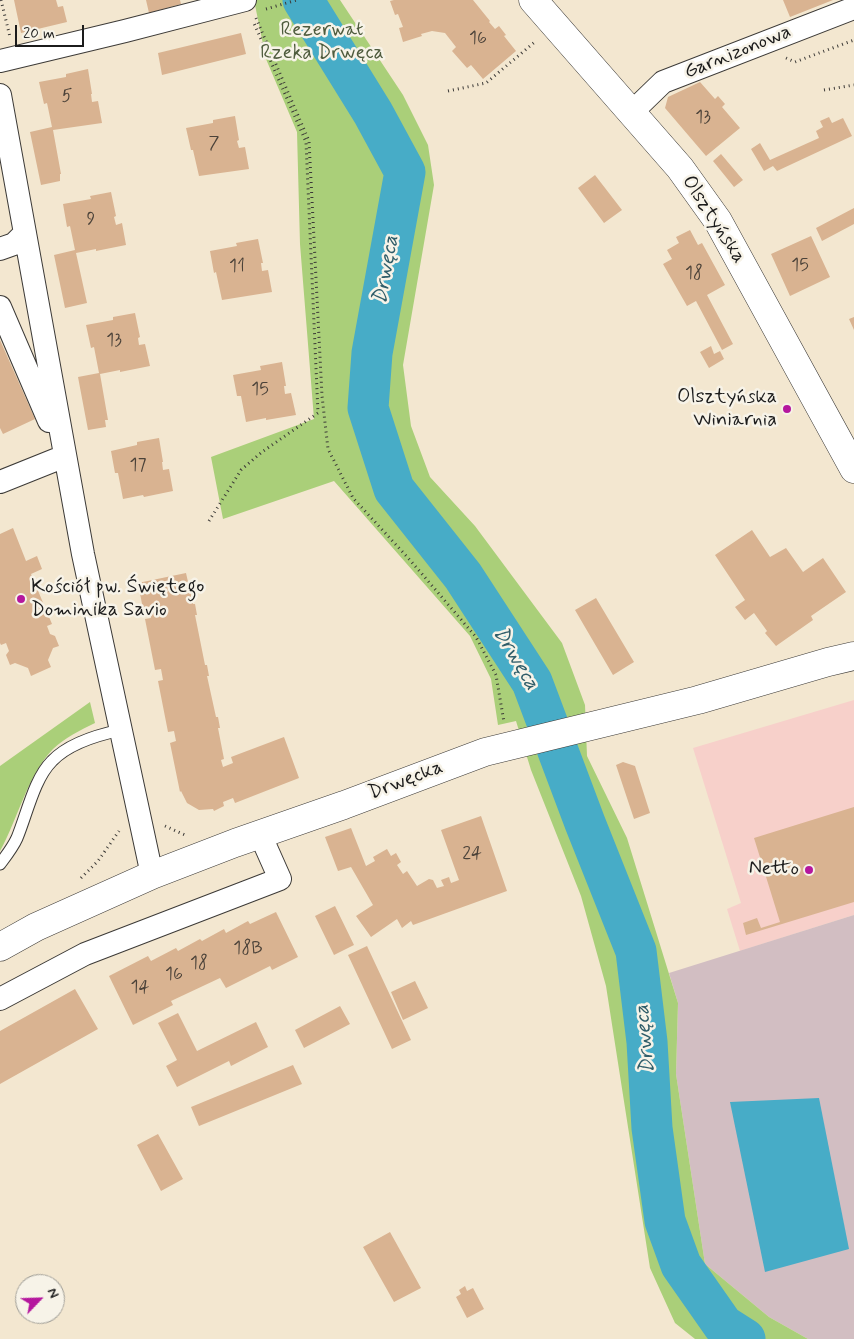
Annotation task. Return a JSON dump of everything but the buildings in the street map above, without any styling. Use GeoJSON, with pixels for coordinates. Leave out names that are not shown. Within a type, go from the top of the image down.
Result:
{"type":"FeatureCollection","features":[{"type":"Feature","properties":{"kind":"street","name":"Olsztyńska"},"geometry":{"type":"LineString","coordinates":[[532,0],[680,168],[718,220],[854,469]]}},
{"type":"Feature","properties":{"kind":"street","name":"Garnizonowa"},"geometry":{"type":"LineString","coordinates":[[631,113],[663,82],[854,8]]}},
{"type":"Feature","properties":{"kind":"street"},"geometry":{"type":"LineString","coordinates":[[0,61],[125,31],[253,9]]}},
{"type":"Feature","properties":{"kind":"street"},"geometry":{"type":"LineString","coordinates":[[0,95],[83,554],[152,875]]}},
{"type":"Feature","properties":{"kind":"street"},"geometry":{"type":"LineString","coordinates":[[0,250],[14,244],[25,233]]}},
{"type":"Feature","properties":{"kind":"street"},"geometry":{"type":"LineString","coordinates":[[0,307],[65,456]]}},
{"type":"Feature","properties":{"kind":"street"},"geometry":{"type":"LineString","coordinates":[[0,482],[65,456]]}},
{"type":"Feature","properties":{"kind":"street","name":"Drwęcka"},"geometry":{"type":"LineString","coordinates":[[828,662],[854,646]]}},
{"type":"Feature","properties":{"kind":"street","name":"Drwęcka"},"geometry":{"type":"LineString","coordinates":[[0,947],[36,927],[152,875],[485,752],[515,735],[582,728],[698,700],[854,656]]}},
{"type":"Feature","properties":{"kind":"street"},"geometry":{"type":"LineString","coordinates":[[0,999],[85,954],[280,879],[260,834]]}},
{"type":"Feature","properties":{"kind":"lane"},"geometry":{"type":"LineString","coordinates":[[0,864],[16,840],[39,780],[51,761],[82,742],[102,734],[121,730]]}},
{"type":"Feature","properties":{"kind":"path"},"geometry":{"type":"LineString","coordinates":[[1,0],[8,33],[12,42]]}},
{"type":"Feature","properties":{"kind":"path"},"geometry":{"type":"LineString","coordinates":[[253,9],[297,0]]}},
{"type":"Feature","properties":{"kind":"path"},"geometry":{"type":"LineString","coordinates":[[209,520],[241,470],[262,452],[318,413],[306,142],[253,9]]}},
{"type":"Feature","properties":{"kind":"path"},"geometry":{"type":"LineString","coordinates":[[253,9],[309,141],[322,396],[328,449],[353,498],[410,560],[476,637],[496,675],[515,735]]}},
{"type":"Feature","properties":{"kind":"path"},"geometry":{"type":"LineString","coordinates":[[448,91],[486,83],[542,36]]}},
{"type":"Feature","properties":{"kind":"path"},"geometry":{"type":"LineString","coordinates":[[824,90],[854,85]]}},
{"type":"Feature","properties":{"kind":"path"},"geometry":{"type":"LineString","coordinates":[[74,881],[82,877],[98,861],[121,829]]}},
{"type":"Feature","properties":{"kind":"shaded area"},"geometry":{"type":"Polygon","coordinates":[[[854,700],[854,915],[740,951],[727,909],[741,903],[693,748],[854,700]]]}},
{"type":"Feature","properties":{"kind":"shaded area"},"geometry":{"type":"Polygon","coordinates":[[[854,915],[854,1339],[808,1339],[769,1317],[705,1264],[676,1074],[678,1003],[669,973],[854,915]]]}},
{"type":"Feature","properties":{"kind":"green space","name":"Rezerwat Rzeka Drwęca"},"geometry":{"type":"Polygon","coordinates":[[[254,0],[340,0],[403,95],[428,145],[434,185],[403,365],[411,426],[430,477],[475,526],[562,643],[585,705],[587,756],[627,838],[678,1003],[676,1074],[705,1264],[769,1317],[808,1339],[695,1339],[675,1323],[650,1268],[606,986],[581,896],[531,770],[516,721],[498,725],[491,679],[470,636],[334,481],[223,519],[211,457],[314,419],[300,244],[297,132],[266,59],[254,0]]]}},
{"type":"Feature","properties":{"kind":"green space"},"geometry":{"type":"Polygon","coordinates":[[[90,702],[95,723],[63,741],[44,760],[36,772],[0,851],[0,766],[90,702]]]}},
{"type":"Feature","properties":{"kind":"water"},"geometry":{"type":"Polygon","coordinates":[[[819,1098],[849,1249],[765,1272],[730,1102],[819,1098]]]}},
{"type":"Feature","properties":{"kind":"waterway","name":"Drwęca"},"geometry":{"type":"LineString","coordinates":[[303,0],[373,113],[405,172],[372,353],[368,408],[394,489],[463,576],[532,682],[636,951],[647,1042],[652,1128],[665,1221],[681,1265],[723,1325],[745,1339]]}},
{"type":"Feature","properties":{"kind":"place","name":"Olsztyńska Winiarnia"},"geometry":{"type":"Point","coordinates":[787,409]}},
{"type":"Feature","properties":{"kind":"place","name":"Kościół pw. Świętego Dominika Savio"},"geometry":{"type":"Point","coordinates":[21,599]}},
{"type":"Feature","properties":{"kind":"place","name":"Netto"},"geometry":{"type":"Point","coordinates":[809,870]}}]}
